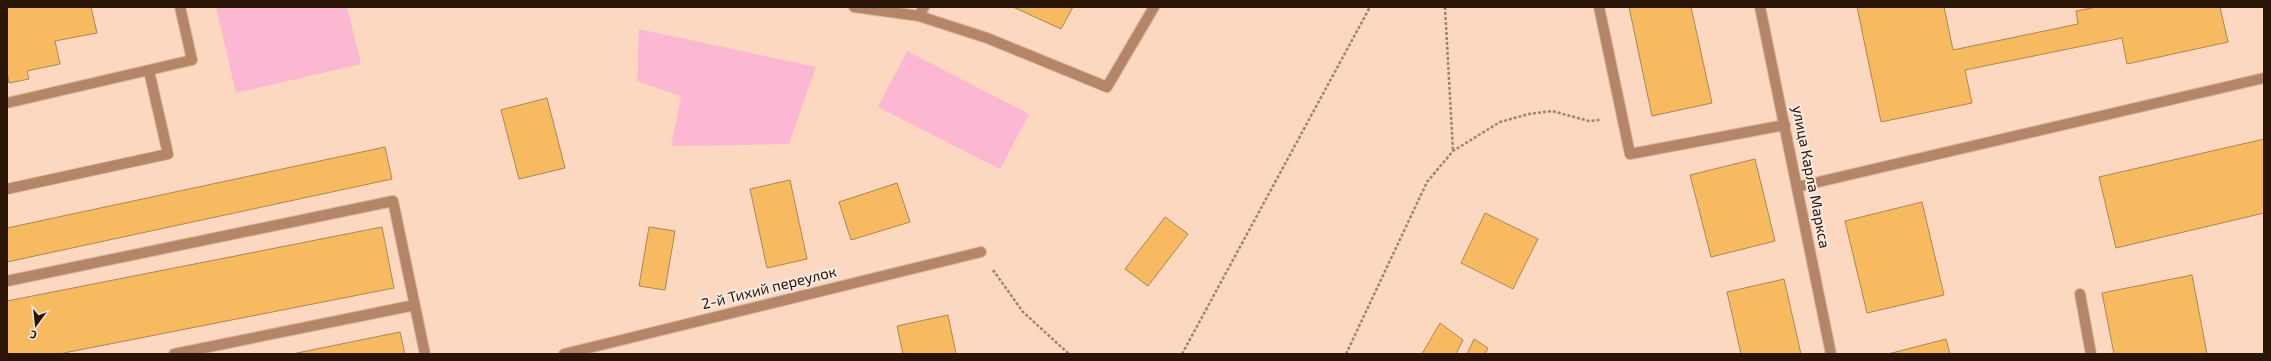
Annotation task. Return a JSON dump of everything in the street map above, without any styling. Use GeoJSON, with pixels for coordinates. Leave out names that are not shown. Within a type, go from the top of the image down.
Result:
{"type":"FeatureCollection","features":[{"type":"Feature","properties":{"kind":"street"},"geometry":{"type":"LineString","coordinates":[[7,103],[192,60],[180,7]]}},
{"type":"Feature","properties":{"kind":"street"},"geometry":{"type":"LineString","coordinates":[[854,7],[922,12],[1107,88],[1154,7]]}},
{"type":"Feature","properties":{"kind":"street"},"geometry":{"type":"LineString","coordinates":[[1599,7],[1630,154],[1785,125]]}},
{"type":"Feature","properties":{"kind":"street","name":"улица Карла Маркса"},"geometry":{"type":"LineString","coordinates":[[1760,7],[1831,354]]}},
{"type":"Feature","properties":{"kind":"street"},"geometry":{"type":"LineString","coordinates":[[7,189],[168,154],[149,71]]}},
{"type":"Feature","properties":{"kind":"street"},"geometry":{"type":"LineString","coordinates":[[1797,187],[2264,78]]}},
{"type":"Feature","properties":{"kind":"street"},"geometry":{"type":"LineString","coordinates":[[7,281],[393,201],[425,354]]}},
{"type":"Feature","properties":{"kind":"street","name":"2-й Тихий переулок"},"geometry":{"type":"LineString","coordinates":[[564,354],[981,252]]}},
{"type":"Feature","properties":{"kind":"street"},"geometry":{"type":"LineString","coordinates":[[2080,294],[2091,354]]}},
{"type":"Feature","properties":{"kind":"street"},"geometry":{"type":"LineString","coordinates":[[174,354],[415,305]]}},
{"type":"Feature","properties":{"kind":"path"},"geometry":{"type":"LineString","coordinates":[[1182,354],[1370,7]]}},
{"type":"Feature","properties":{"kind":"path"},"geometry":{"type":"LineString","coordinates":[[1445,7],[1453,151]]}},
{"type":"Feature","properties":{"kind":"path"},"geometry":{"type":"LineString","coordinates":[[1346,354],[1427,182],[1453,151],[1500,122],[1529,114],[1552,111],[1589,121],[1622,119]]}},
{"type":"Feature","properties":{"kind":"path"},"geometry":{"type":"LineString","coordinates":[[981,252],[1023,312],[1069,354]]}},
{"type":"Feature","properties":{"kind":"shaded area"},"geometry":{"type":"Polygon","coordinates":[[[216,7],[347,7],[361,64],[236,93],[216,7]]]}},
{"type":"Feature","properties":{"kind":"shaded area"},"geometry":{"type":"Polygon","coordinates":[[[639,29],[816,67],[789,144],[671,146],[681,96],[637,81],[639,29]]]}},
{"type":"Feature","properties":{"kind":"shaded area"},"geometry":{"type":"Polygon","coordinates":[[[907,51],[1029,114],[1000,169],[878,107],[907,51]]]}},
{"type":"Feature","properties":{"kind":"building"},"geometry":{"type":"Polygon","coordinates":[[[7,7],[91,7],[97,33],[55,41],[60,64],[27,71],[29,79],[9,83],[7,72],[7,7]]]}},
{"type":"Feature","properties":{"kind":"building"},"geometry":{"type":"Polygon","coordinates":[[[1013,7],[1073,7],[1061,29],[1013,7]]]}},
{"type":"Feature","properties":{"kind":"building"},"geometry":{"type":"Polygon","coordinates":[[[1629,7],[1691,7],[1712,103],[1652,116],[1629,7]]]}},
{"type":"Feature","properties":{"kind":"building"},"geometry":{"type":"Polygon","coordinates":[[[1857,7],[1944,7],[1953,50],[2078,24],[2076,11],[2096,7],[2220,7],[2228,42],[2127,64],[2122,38],[1965,70],[1972,103],[1881,122],[1857,7]]]}},
{"type":"Feature","properties":{"kind":"building"},"geometry":{"type":"Polygon","coordinates":[[[547,98],[565,168],[519,179],[501,110],[547,98]]]}},
{"type":"Feature","properties":{"kind":"building"},"geometry":{"type":"Polygon","coordinates":[[[2264,139],[2264,213],[2116,248],[2099,177],[2264,139]]]}},
{"type":"Feature","properties":{"kind":"building"},"geometry":{"type":"Polygon","coordinates":[[[385,147],[392,179],[7,262],[7,228],[385,147]]]}},
{"type":"Feature","properties":{"kind":"building"},"geometry":{"type":"Polygon","coordinates":[[[1755,159],[1775,241],[1711,257],[1690,175],[1755,159]]]}},
{"type":"Feature","properties":{"kind":"building"},"geometry":{"type":"Polygon","coordinates":[[[790,180],[807,259],[767,268],[750,189],[790,180]]]}},
{"type":"Feature","properties":{"kind":"building"},"geometry":{"type":"Polygon","coordinates":[[[897,183],[910,222],[851,240],[839,202],[897,183]]]}},
{"type":"Feature","properties":{"kind":"building"},"geometry":{"type":"Polygon","coordinates":[[[1922,202],[1944,295],[1867,313],[1845,221],[1922,202]]]}},
{"type":"Feature","properties":{"kind":"building"},"geometry":{"type":"Polygon","coordinates":[[[1485,213],[1538,239],[1513,289],[1461,263],[1485,213]]]}},
{"type":"Feature","properties":{"kind":"building"},"geometry":{"type":"Polygon","coordinates":[[[1165,217],[1188,234],[1148,286],[1125,269],[1165,217]]]}},
{"type":"Feature","properties":{"kind":"building"},"geometry":{"type":"Polygon","coordinates":[[[382,227],[394,288],[59,354],[7,354],[7,301],[382,227]]]}},
{"type":"Feature","properties":{"kind":"building"},"geometry":{"type":"Polygon","coordinates":[[[649,227],[675,231],[665,290],[639,286],[649,227]]]}},
{"type":"Feature","properties":{"kind":"building"},"geometry":{"type":"Polygon","coordinates":[[[2192,275],[2207,354],[2114,354],[2102,293],[2192,275]]]}},
{"type":"Feature","properties":{"kind":"building"},"geometry":{"type":"Polygon","coordinates":[[[1784,279],[1801,354],[1741,354],[1727,292],[1784,279]]]}},
{"type":"Feature","properties":{"kind":"building"},"geometry":{"type":"Polygon","coordinates":[[[948,315],[956,354],[903,354],[897,326],[948,315]]]}},
{"type":"Feature","properties":{"kind":"building"},"geometry":{"type":"Polygon","coordinates":[[[1440,323],[1463,340],[1456,354],[1422,354],[1440,323]]]}},
{"type":"Feature","properties":{"kind":"building"},"geometry":{"type":"Polygon","coordinates":[[[400,332],[405,354],[292,354],[400,332]]]}},
{"type":"Feature","properties":{"kind":"building"},"geometry":{"type":"Polygon","coordinates":[[[1474,339],[1488,348],[1485,354],[1467,354],[1474,339]]]}},
{"type":"Feature","properties":{"kind":"building"},"geometry":{"type":"Polygon","coordinates":[[[1946,339],[1950,354],[1888,354],[1946,339]]]}}]}
